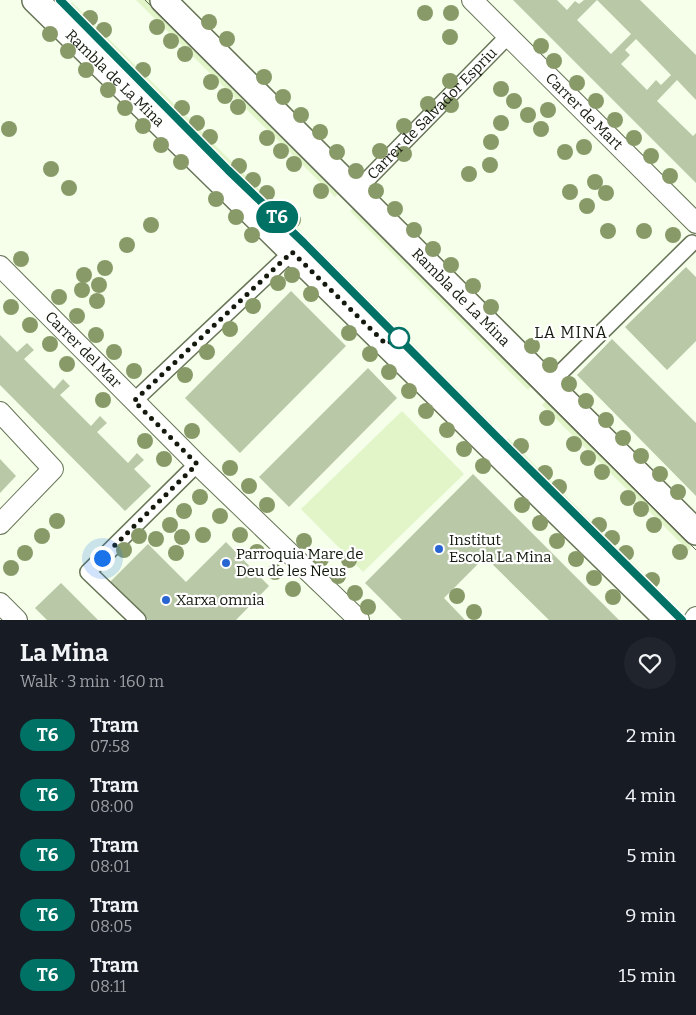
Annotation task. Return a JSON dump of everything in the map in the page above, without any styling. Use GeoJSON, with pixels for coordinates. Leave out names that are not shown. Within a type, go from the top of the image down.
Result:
{"type":"FeatureCollection","features":[{"type":"Feature","properties":{"kind":"street","name":"Rambla de La Mina"},"geometry":{"type":"LineString","coordinates":[[35,0],[668,620]]}},
{"type":"Feature","properties":{"kind":"street","name":"Rambla de La Mina"},"geometry":{"type":"LineString","coordinates":[[163,0],[696,532]]}},
{"type":"Feature","properties":{"kind":"street","name":"Carrer de Mart"},"geometry":{"type":"LineString","coordinates":[[472,0],[696,223]]}},
{"type":"Feature","properties":{"kind":"street","name":"Carrer de Salvador Espriu"},"geometry":{"type":"LineString","coordinates":[[355,192],[508,36]]}},
{"type":"Feature","properties":{"kind":"street"},"geometry":{"type":"LineString","coordinates":[[552,381],[692,243]]}},
{"type":"Feature","properties":{"kind":"street"},"geometry":{"type":"LineString","coordinates":[[134,401],[292,252]]}},
{"type":"Feature","properties":{"kind":"street","name":"Carrer del Mar"},"geometry":{"type":"LineString","coordinates":[[0,266],[197,464],[358,620]]}},
{"type":"Feature","properties":{"kind":"street"},"geometry":{"type":"LineString","coordinates":[[0,412],[53,469],[0,524]]}},
{"type":"Feature","properties":{"kind":"street"},"geometry":{"type":"LineString","coordinates":[[138,620],[88,572],[197,464]]}},
{"type":"Feature","properties":{"kind":"street"},"geometry":{"type":"LineString","coordinates":[[0,603],[17,620]]}},
{"type":"Feature","properties":{"kind":"green space"},"geometry":{"type":"Polygon","coordinates":[[[136,0],[155,0],[344,188],[335,197],[136,0]]]}},
{"type":"Feature","properties":{"kind":"green space"},"geometry":{"type":"Polygon","coordinates":[[[72,2],[301,231],[292,240],[63,11],[72,2]]]}},
{"type":"Feature","properties":{"kind":"green space"},"geometry":{"type":"Polygon","coordinates":[[[359,203],[536,381],[528,390],[350,211],[359,203]]]}},
{"type":"Feature","properties":{"kind":"green space"},"geometry":{"type":"Polygon","coordinates":[[[315,246],[493,424],[485,432],[307,254],[315,246]]]}},
{"type":"Feature","properties":{"kind":"green space"},"geometry":{"type":"Polygon","coordinates":[[[551,396],[694,541],[689,551],[542,405],[551,396]]]}},
{"type":"Feature","properties":{"kind":"green space"},"geometry":{"type":"Polygon","coordinates":[[[402,411],[464,474],[363,572],[301,509],[402,411]]]}},
{"type":"Feature","properties":{"kind":"green space"},"geometry":{"type":"Polygon","coordinates":[[[508,438],[662,592],[654,600],[499,447],[508,438]]]}},
{"type":"Feature","properties":{"kind":"building"},"geometry":{"type":"Polygon","coordinates":[[[513,0],[557,0],[567,10],[575,1],[579,4],[584,0],[597,0],[640,0],[696,55],[696,100],[677,80],[657,101],[693,136],[696,133],[696,183],[513,0]],[[597,0],[577,20],[611,54],[631,34],[597,0]],[[636,39],[625,50],[630,55],[621,64],[647,90],[656,80],[661,85],[671,75],[636,39]]]}},
{"type":"Feature","properties":{"kind":"building"},"geometry":{"type":"Polygon","coordinates":[[[686,267],[696,277],[696,341],[667,370],[625,327],[686,267]]]}},
{"type":"Feature","properties":{"kind":"building"},"geometry":{"type":"Polygon","coordinates":[[[291,291],[346,346],[240,453],[185,398],[291,291]]]}},
{"type":"Feature","properties":{"kind":"building"},"geometry":{"type":"Polygon","coordinates":[[[0,335],[17,352],[27,343],[34,350],[24,359],[54,389],[63,379],[70,386],[60,395],[91,426],[100,416],[107,423],[97,432],[128,463],[137,453],[144,460],[134,469],[151,486],[125,511],[0,385],[0,335]]]}},
{"type":"Feature","properties":{"kind":"building"},"geometry":{"type":"Polygon","coordinates":[[[612,339],[696,423],[696,496],[577,375],[612,339]]]}},
{"type":"Feature","properties":{"kind":"building"},"geometry":{"type":"Polygon","coordinates":[[[368,368],[397,398],[289,507],[259,477],[368,368]]]}},
{"type":"Feature","properties":{"kind":"building"},"geometry":{"type":"Polygon","coordinates":[[[0,459],[16,476],[0,493],[0,459]]]}},
{"type":"Feature","properties":{"kind":"building"},"geometry":{"type":"Polygon","coordinates":[[[473,474],[619,620],[549,620],[485,557],[444,598],[465,620],[402,620],[365,583],[473,474]]]}},
{"type":"Feature","properties":{"kind":"building","name":"Parroquia Mare de Deu de les Neus"},"geometry":{"type":"Polygon","coordinates":[[[226,542],[269,586],[236,620],[148,620],[110,582],[148,544],[186,582],[226,542]]]}},
{"type":"Feature","properties":{"kind":"building"},"geometry":{"type":"Polygon","coordinates":[[[61,583],[98,620],[47,620],[35,608],[61,583]]]}},
{"type":"Feature","properties":{"kind":"tram line"},"geometry":{"type":"LineString","coordinates":[[60,0],[227,170],[304,243],[682,620]]}},
{"type":"Feature","properties":{"kind":"tram line","name":"T6"},"geometry":{"type":"LineString","coordinates":[[60,0],[228,170],[304,243],[682,620]]}},
{"type":"Feature","properties":{"kind":"tram line"},"geometry":{"type":"LineString","coordinates":[[145,0],[696,550]]}},
{"type":"Feature","properties":{"kind":"place","name":"Institut Escola La Mina"},"geometry":{"type":"Point","coordinates":[439,549]}},
{"type":"Feature","properties":{"kind":"place","name":"Parroquia Mare de Deu de les Neus"},"geometry":{"type":"Point","coordinates":[226,563]}},
{"type":"Feature","properties":{"kind":"place","name":"Xarxa omnia"},"geometry":{"type":"Point","coordinates":[166,600]}},
{"type":"Feature","properties":{"kind":"district","name":"LA MINA"},"geometry":{"type":"Point","coordinates":[571,332]}},
{"type":"Feature","properties":{"kind":"route"},"geometry":{"type":"LineString","coordinates":[[102,558],[197,464],[134,401],[292,252],[386,344],[399,338]]}}]}
